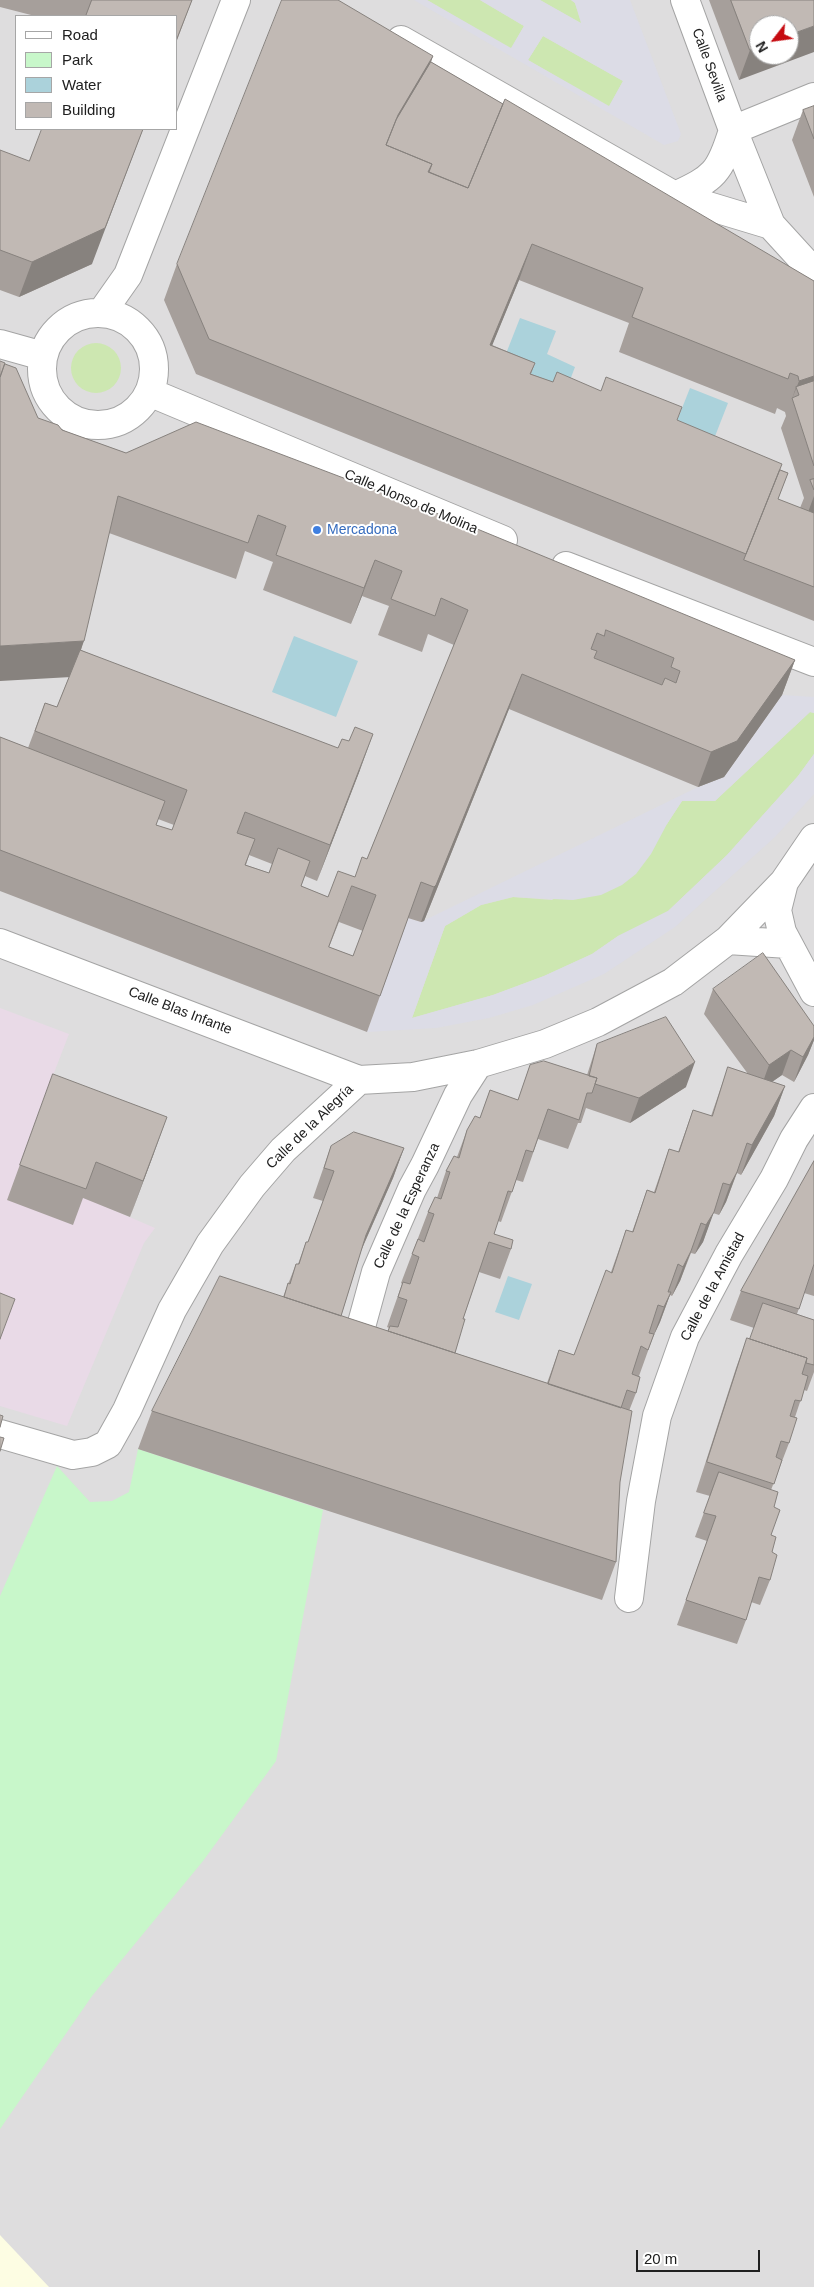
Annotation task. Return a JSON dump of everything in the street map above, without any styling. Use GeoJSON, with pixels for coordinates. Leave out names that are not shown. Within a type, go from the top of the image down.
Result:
{"type":"FeatureCollection","features":[{"type":"Feature","properties":{"kind":"street"},"geometry":{"type":"LineString","coordinates":[[102,312],[128,275],[236,0]]}},
{"type":"Feature","properties":{"kind":"street","name":"Calle Sevilla"},"geometry":{"type":"LineString","coordinates":[[685,0],[733,130],[771,225]]}},
{"type":"Feature","properties":{"kind":"street"},"geometry":{"type":"LineString","coordinates":[[384,30],[675,196],[771,225],[814,272]]}},
{"type":"Feature","properties":{"kind":"street"},"geometry":{"type":"LineString","coordinates":[[675,196],[706,182],[718,169],[733,130],[814,97]]}},
{"type":"Feature","properties":{"kind":"street"},"geometry":{"type":"LineString","coordinates":[[102,312],[117,316],[131,323],[146,340],[152,354],[155,370],[149,392],[136,410],[120,420],[103,425],[80,422],[64,413],[49,396],[43,379],[43,356],[51,338],[60,326],[78,316],[102,312]]}},
{"type":"Feature","properties":{"kind":"street"},"geometry":{"type":"LineString","coordinates":[[0,344],[43,356]]}},
{"type":"Feature","properties":{"kind":"street","name":"Calle Alonso de Molina"},"geometry":{"type":"LineString","coordinates":[[149,392],[532,552],[814,662]]}},
{"type":"Feature","properties":{"kind":"street"},"geometry":{"type":"LineString","coordinates":[[814,838],[784,882],[777,910],[782,932],[814,992]]}},
{"type":"Feature","properties":{"kind":"street","name":"Calle de la Alegría"},"geometry":{"type":"LineString","coordinates":[[0,1434],[73,1455],[92,1452],[108,1444],[127,1410],[172,1310],[210,1244],[252,1186],[283,1150],[359,1080],[413,1077],[478,1064],[545,1044],[598,1022],[673,982],[728,940],[784,882]]}},
{"type":"Feature","properties":{"kind":"street"},"geometry":{"type":"LineString","coordinates":[[728,940],[788,944]]}},
{"type":"Feature","properties":{"kind":"street","name":"Calle Blas Infante"},"geometry":{"type":"LineString","coordinates":[[0,943],[359,1080]]}},
{"type":"Feature","properties":{"kind":"street","name":"Calle de la Esperanza"},"geometry":{"type":"LineString","coordinates":[[353,1356],[380,1263],[412,1189],[458,1095],[478,1064]]}},
{"type":"Feature","properties":{"kind":"street","name":"Calle de la Amistad"},"geometry":{"type":"LineString","coordinates":[[629,1598],[641,1501],[657,1416],[685,1337],[729,1254],[774,1179],[794,1139],[814,1108]]}},
{"type":"Feature","properties":{"kind":"shaded area"},"geometry":{"type":"Polygon","coordinates":[[[0,0],[814,0],[814,2287],[0,2287],[0,0]]]}},
{"type":"Feature","properties":{"kind":"shaded area"},"geometry":{"type":"Polygon","coordinates":[[[414,0],[427,0],[511,48],[524,26],[480,0],[540,0],[581,23],[575,3],[571,0],[630,0],[681,134],[678,141],[664,145],[414,0]],[[543,36],[528,60],[609,106],[623,81],[543,36]]]}},
{"type":"Feature","properties":{"kind":"shaded area"},"geometry":{"type":"Polygon","coordinates":[[[782,695],[814,697],[814,713],[810,712],[715,801],[682,801],[651,854],[636,874],[622,885],[601,895],[573,900],[513,897],[481,905],[445,926],[412,1018],[493,995],[544,976],[592,954],[618,936],[668,911],[727,855],[798,776],[814,754],[814,794],[775,837],[675,927],[604,974],[533,1005],[489,1018],[436,1028],[367,1032],[408,918],[421,922],[698,787],[724,777],[782,695]]]}},
{"type":"Feature","properties":{"kind":"shaded area"},"geometry":{"type":"Polygon","coordinates":[[[0,1008],[69,1034],[40,1109],[83,1197],[155,1228],[144,1243],[67,1426],[0,1406],[0,1008]]]}},
{"type":"Feature","properties":{"kind":"shaded area"},"geometry":{"type":"Polygon","coordinates":[[[0,2235],[49,2287],[0,2287],[0,2235]]]}},
{"type":"Feature","properties":{"kind":"green space"},"geometry":{"type":"Polygon","coordinates":[[[427,0],[480,0],[524,26],[511,49],[427,0]]]}},
{"type":"Feature","properties":{"kind":"green space"},"geometry":{"type":"Polygon","coordinates":[[[540,0],[571,0],[575,3],[582,24],[540,0]]]}},
{"type":"Feature","properties":{"kind":"green space"},"geometry":{"type":"Polygon","coordinates":[[[543,36],[623,81],[609,107],[528,60],[543,36]]]}},
{"type":"Feature","properties":{"kind":"green space"},"geometry":{"type":"Polygon","coordinates":[[[96,343],[106,345],[114,350],[119,358],[121,368],[119,378],[114,386],[106,391],[96,393],[86,391],[78,386],[73,378],[71,368],[73,358],[78,350],[86,345],[96,343]]]}},
{"type":"Feature","properties":{"kind":"green space"},"geometry":{"type":"Polygon","coordinates":[[[810,712],[814,713],[814,754],[798,776],[727,855],[668,911],[618,936],[592,954],[544,976],[493,995],[412,1018],[445,926],[481,905],[513,897],[552,900],[667,824],[682,801],[715,801],[810,712]]]}},
{"type":"Feature","properties":{"kind":"green space"},"geometry":{"type":"Polygon","coordinates":[[[138,1449],[323,1510],[276,1761],[203,1861],[92,1996],[0,2129],[0,1596],[57,1466],[90,1502],[112,1501],[129,1492],[138,1449]]]}},
{"type":"Feature","properties":{"kind":"water"},"geometry":{"type":"Polygon","coordinates":[[[520,318],[556,331],[547,354],[575,367],[562,401],[498,374],[520,318]]]}},
{"type":"Feature","properties":{"kind":"water"},"geometry":{"type":"Polygon","coordinates":[[[690,388],[728,403],[703,467],[665,451],[690,388]]]}},
{"type":"Feature","properties":{"kind":"water"},"geometry":{"type":"Polygon","coordinates":[[[294,636],[358,661],[336,717],[272,692],[294,636]]]}},
{"type":"Feature","properties":{"kind":"water"},"geometry":{"type":"Polygon","coordinates":[[[508,1276],[532,1284],[519,1320],[495,1312],[508,1276]]]}},
{"type":"Feature","properties":{"kind":"building"},"geometry":{"type":"Polygon","coordinates":[[[92,0],[192,0],[178,36],[178,15],[86,15],[92,0]]]}},
{"type":"Feature","properties":{"kind":"building"},"geometry":{"type":"Polygon","coordinates":[[[282,0],[338,0],[433,56],[398,115],[386,145],[432,164],[428,172],[468,188],[505,99],[814,281],[814,376],[799,381],[798,376],[790,373],[788,379],[632,317],[643,288],[532,244],[490,345],[535,363],[530,374],[553,382],[557,372],[601,391],[606,377],[682,407],[677,420],[782,464],[746,554],[209,339],[177,264],[282,0]]]}},
{"type":"Feature","properties":{"kind":"building"},"geometry":{"type":"Polygon","coordinates":[[[731,0],[814,0],[814,26],[799,31],[799,15],[749,15],[749,47],[731,0]]]}},
{"type":"Feature","properties":{"kind":"building"},"geometry":{"type":"Polygon","coordinates":[[[431,62],[503,104],[468,188],[429,172],[432,164],[386,145],[396,120],[431,62]]]}},
{"type":"Feature","properties":{"kind":"building"},"geometry":{"type":"Polygon","coordinates":[[[814,106],[814,139],[803,110],[814,106]]]}},
{"type":"Feature","properties":{"kind":"building"},"geometry":{"type":"Polygon","coordinates":[[[42,130],[143,130],[105,228],[32,262],[0,250],[0,150],[29,161],[42,130]]]}},
{"type":"Feature","properties":{"kind":"building"},"geometry":{"type":"Polygon","coordinates":[[[0,361],[5,363],[0,377],[0,361]]]}},
{"type":"Feature","properties":{"kind":"building"},"geometry":{"type":"Polygon","coordinates":[[[5,364],[16,368],[38,418],[58,425],[62,430],[126,453],[196,422],[470,526],[795,660],[737,741],[711,752],[522,674],[436,885],[434,887],[421,882],[380,996],[0,850],[0,737],[165,801],[156,825],[172,830],[187,790],[35,731],[45,703],[57,707],[80,650],[338,748],[342,739],[349,741],[355,727],[373,734],[330,845],[245,812],[237,833],[255,839],[245,865],[269,873],[278,848],[310,861],[301,886],[328,897],[338,871],[355,877],[362,857],[367,859],[468,610],[441,598],[435,616],[391,599],[402,571],[375,560],[364,588],[276,555],[286,526],[258,515],[248,543],[118,496],[84,641],[0,646],[0,378],[5,364]],[[606,630],[604,636],[597,633],[591,649],[597,651],[594,658],[662,685],[665,678],[676,683],[680,671],[671,667],[674,658],[606,630]],[[352,886],[329,947],[353,956],[376,895],[352,886]]]}},
{"type":"Feature","properties":{"kind":"building"},"geometry":{"type":"Polygon","coordinates":[[[814,381],[814,466],[792,398],[799,395],[796,387],[814,381]]]}},
{"type":"Feature","properties":{"kind":"building"},"geometry":{"type":"Polygon","coordinates":[[[780,470],[788,473],[778,499],[814,513],[814,587],[744,560],[780,470]]]}},
{"type":"Feature","properties":{"kind":"building"},"geometry":{"type":"Polygon","coordinates":[[[814,479],[814,490],[810,480],[814,479]]]}},
{"type":"Feature","properties":{"kind":"building"},"geometry":{"type":"Polygon","coordinates":[[[763,953],[814,1026],[814,1037],[803,1057],[791,1050],[769,1065],[713,989],[763,953]]]}},
{"type":"Feature","properties":{"kind":"building"},"geometry":{"type":"Polygon","coordinates":[[[666,1017],[695,1062],[639,1098],[595,1084],[597,1078],[589,1076],[597,1044],[666,1017]]]}},
{"type":"Feature","properties":{"kind":"building"},"geometry":{"type":"Polygon","coordinates":[[[544,1061],[597,1078],[592,1093],[587,1093],[579,1120],[548,1109],[533,1152],[526,1150],[512,1192],[508,1191],[494,1234],[513,1240],[511,1249],[489,1242],[463,1319],[465,1319],[455,1353],[388,1331],[390,1326],[398,1327],[407,1300],[398,1297],[403,1282],[410,1284],[419,1257],[412,1254],[418,1239],[424,1242],[434,1214],[428,1212],[435,1197],[441,1199],[450,1172],[446,1171],[454,1156],[459,1158],[467,1130],[475,1116],[480,1118],[490,1090],[518,1100],[530,1065],[544,1061]]]}},
{"type":"Feature","properties":{"kind":"building"},"geometry":{"type":"Polygon","coordinates":[[[728,1067],[785,1086],[752,1145],[747,1143],[737,1172],[730,1185],[723,1183],[714,1212],[706,1225],[701,1223],[683,1267],[678,1264],[668,1292],[671,1292],[664,1307],[658,1305],[649,1333],[654,1334],[648,1350],[641,1346],[632,1374],[640,1377],[636,1393],[627,1390],[621,1408],[548,1384],[559,1350],[574,1355],[606,1270],[612,1273],[626,1230],[633,1232],[647,1190],[655,1193],[669,1149],[679,1152],[693,1110],[712,1116],[728,1067]]]}},
{"type":"Feature","properties":{"kind":"building"},"geometry":{"type":"Polygon","coordinates":[[[53,1074],[167,1117],[143,1181],[96,1162],[86,1189],[20,1165],[53,1074]]]}},
{"type":"Feature","properties":{"kind":"building"},"geometry":{"type":"Polygon","coordinates":[[[354,1132],[404,1148],[366,1235],[341,1316],[284,1297],[296,1264],[299,1264],[306,1242],[308,1242],[334,1171],[324,1168],[331,1146],[354,1132]]]}},
{"type":"Feature","properties":{"kind":"building"},"geometry":{"type":"Polygon","coordinates":[[[814,1161],[814,1264],[799,1309],[741,1291],[814,1161]]]}},
{"type":"Feature","properties":{"kind":"building"},"geometry":{"type":"Polygon","coordinates":[[[220,1276],[632,1411],[620,1482],[616,1562],[152,1411],[220,1276]]]}},
{"type":"Feature","properties":{"kind":"building"},"geometry":{"type":"Polygon","coordinates":[[[0,1293],[15,1299],[0,1339],[0,1293]]]}},
{"type":"Feature","properties":{"kind":"building"},"geometry":{"type":"Polygon","coordinates":[[[763,1303],[814,1320],[814,1365],[806,1363],[807,1358],[750,1339],[763,1303]]]}},
{"type":"Feature","properties":{"kind":"building"},"geometry":{"type":"Polygon","coordinates":[[[747,1338],[807,1358],[802,1374],[808,1376],[801,1401],[795,1400],[790,1416],[797,1418],[789,1443],[781,1441],[776,1457],[782,1460],[774,1484],[707,1462],[747,1338]]]}},
{"type":"Feature","properties":{"kind":"building"},"geometry":{"type":"Polygon","coordinates":[[[0,1415],[3,1416],[0,1427],[0,1415]]]}},
{"type":"Feature","properties":{"kind":"building"},"geometry":{"type":"Polygon","coordinates":[[[0,1437],[4,1438],[0,1451],[0,1437]]]}},
{"type":"Feature","properties":{"kind":"building"},"geometry":{"type":"Polygon","coordinates":[[[719,1472],[778,1492],[774,1507],[780,1510],[771,1535],[776,1537],[772,1552],[777,1555],[770,1580],[759,1577],[746,1620],[686,1600],[716,1516],[704,1513],[719,1472]]]}},
{"type":"Feature","properties":{"kind":"place","name":"Mercadona"},"geometry":{"type":"Point","coordinates":[317,530]}}]}
